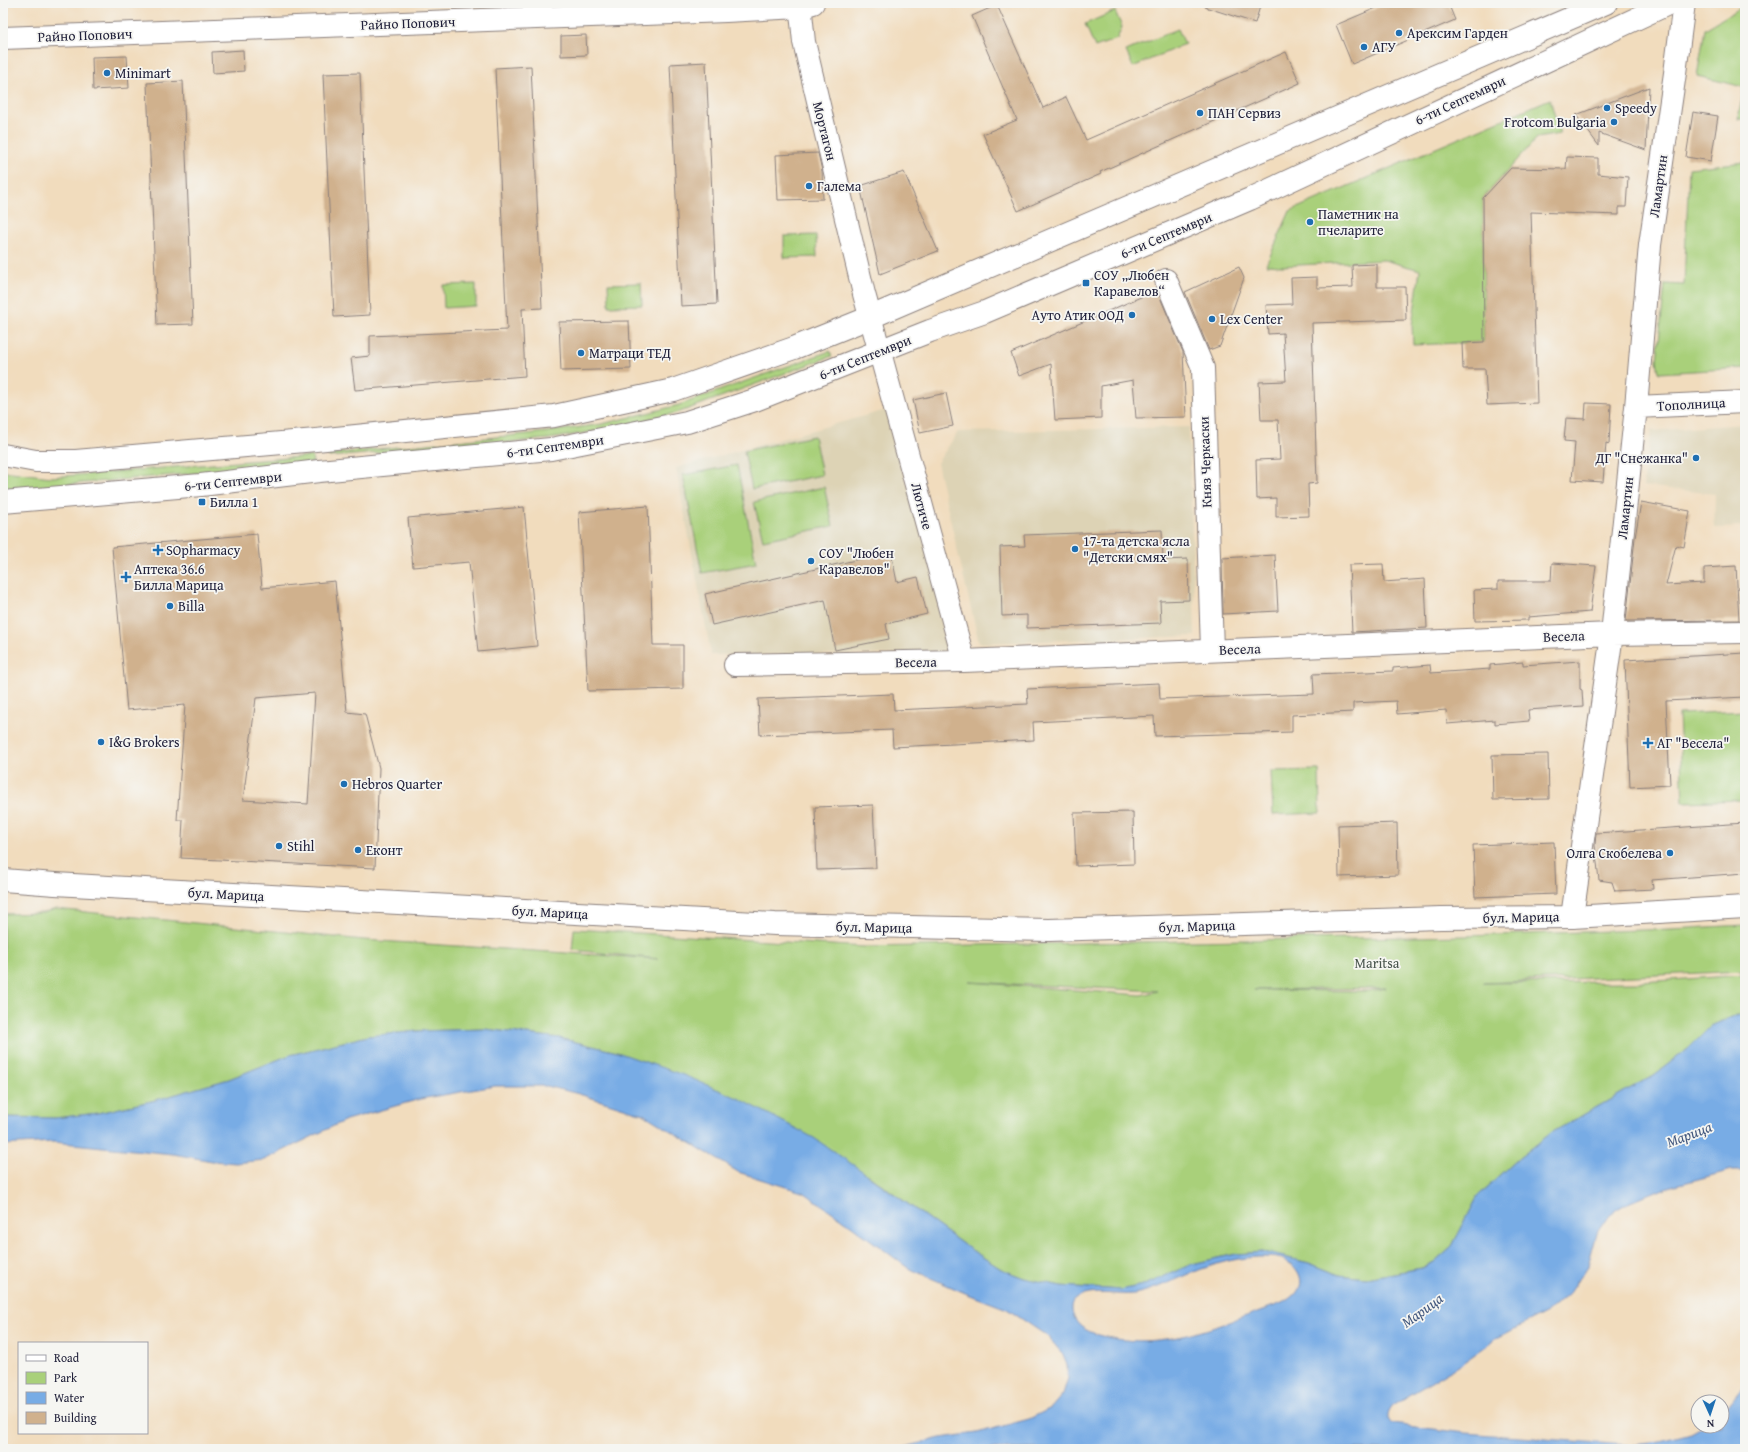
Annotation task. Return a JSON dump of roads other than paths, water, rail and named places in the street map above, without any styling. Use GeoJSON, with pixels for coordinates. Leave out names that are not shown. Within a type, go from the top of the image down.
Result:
{"type":"FeatureCollection","features":[{"type":"Feature","properties":{"kind":"street"},"geometry":{"type":"LineString","coordinates":[[3,454],[36,460],[101,460],[554,416],[673,390],[794,348],[871,317],[1606,3]]}},
{"type":"Feature","properties":{"kind":"street","name":"6-ти Септември"},"geometry":{"type":"LineString","coordinates":[[3,502],[201,485],[319,471],[551,449],[578,445],[687,422],[755,400],[930,331],[985,312],[1250,199],[1670,3]]}},
{"type":"Feature","properties":{"kind":"street","name":"Ламартин"},"geometry":{"type":"LineString","coordinates":[[1572,917],[1612,634],[1636,407],[1650,245],[1684,3]]}},
{"type":"Feature","properties":{"kind":"street","name":"Мортагон"},"geometry":{"type":"LineString","coordinates":[[804,4],[807,56],[880,351]]}},
{"type":"Feature","properties":{"kind":"street","name":"Райно Попович"},"geometry":{"type":"LineString","coordinates":[[3,38],[804,4]]}},
{"type":"Feature","properties":{"kind":"street","name":"Княз Черкаски"},"geometry":{"type":"LineString","coordinates":[[1166,280],[1203,368],[1212,650]]}},
{"type":"Feature","properties":{"kind":"street","name":"Лютиче"},"geometry":{"type":"LineString","coordinates":[[880,351],[964,661]]}},
{"type":"Feature","properties":{"kind":"street","name":"Тополница"},"geometry":{"type":"LineString","coordinates":[[1636,407],[1745,402]]}},
{"type":"Feature","properties":{"kind":"street","name":"Весела"},"geometry":{"type":"LineString","coordinates":[[735,665],[964,661],[1612,634],[1745,632]]}},
{"type":"Feature","properties":{"kind":"street"},"geometry":{"type":"LineString","coordinates":[[3,868],[55,884]]}},
{"type":"Feature","properties":{"kind":"street","name":"бул. Марица"},"geometry":{"type":"LineString","coordinates":[[3,880],[775,924],[852,927],[1049,930],[1441,918],[1572,917],[1745,907]]}},
{"type":"Feature","properties":{"kind":"street"},"geometry":{"type":"LineString","coordinates":[[3,886],[55,884]]}},
{"type":"Feature","properties":{"kind":"water","name":"Марица"},"geometry":{"type":"Polygon","coordinates":[[[1745,1014],[1745,1170],[1732,1170],[1665,1188],[1624,1205],[1609,1214],[1598,1230],[1588,1266],[1570,1293],[1551,1310],[1499,1337],[1461,1364],[1393,1405],[1389,1412],[1388,1419],[1392,1424],[1465,1433],[1632,1445],[1661,1442],[1691,1434],[1730,1434],[1730,1403],[1745,1384],[1745,1449],[898,1449],[940,1438],[977,1433],[1029,1419],[1051,1408],[1063,1394],[1068,1378],[1067,1365],[1062,1353],[1047,1336],[1007,1309],[965,1293],[908,1268],[805,1193],[738,1172],[643,1114],[579,1094],[547,1086],[495,1086],[420,1099],[346,1120],[264,1160],[236,1163],[212,1161],[173,1154],[53,1142],[3,1145],[3,1117],[55,1118],[98,1113],[156,1100],[229,1079],[290,1055],[368,1036],[418,1031],[485,1029],[559,1038],[617,1052],[686,1076],[740,1099],[814,1138],[868,1175],[964,1245],[1001,1269],[1024,1278],[1061,1286],[1121,1290],[1147,1284],[1192,1264],[1236,1254],[1263,1252],[1309,1263],[1339,1275],[1366,1278],[1422,1268],[1434,1262],[1452,1246],[1478,1196],[1518,1159],[1551,1133],[1654,1075],[1688,1049],[1711,1026],[1731,1017],[1745,1014]],[[1273,1257],[1238,1259],[1218,1264],[1140,1293],[1097,1293],[1083,1295],[1072,1304],[1073,1313],[1079,1325],[1085,1329],[1099,1335],[1119,1339],[1140,1341],[1160,1340],[1199,1332],[1279,1304],[1294,1296],[1300,1287],[1301,1282],[1298,1272],[1287,1261],[1273,1257]]]}},
{"type":"Feature","properties":{"kind":"place","name":"Арексим Гарден"},"geometry":{"type":"Point","coordinates":[1399,33]}},
{"type":"Feature","properties":{"kind":"place","name":"АГУ"},"geometry":{"type":"Point","coordinates":[1364,47]}},
{"type":"Feature","properties":{"kind":"place","name":"Minimart"},"geometry":{"type":"Point","coordinates":[107,73]}},
{"type":"Feature","properties":{"kind":"place","name":"Speedy"},"geometry":{"type":"Point","coordinates":[1607,108]}},
{"type":"Feature","properties":{"kind":"place","name":"ПАН Сервиз"},"geometry":{"type":"Point","coordinates":[1200,113]}},
{"type":"Feature","properties":{"kind":"place","name":"Frotcom Bulgaria"},"geometry":{"type":"Point","coordinates":[1614,122]}},
{"type":"Feature","properties":{"kind":"place","name":"Галема"},"geometry":{"type":"Point","coordinates":[809,186]}},
{"type":"Feature","properties":{"kind":"place","name":"Паметник на пчеларите"},"geometry":{"type":"Point","coordinates":[1310,222]}},
{"type":"Feature","properties":{"kind":"place","name":"СОУ „Любен Каравелов“"},"geometry":{"type":"Point","coordinates":[1086,283]}},
{"type":"Feature","properties":{"kind":"place","name":"Ауто Атик ООД"},"geometry":{"type":"Point","coordinates":[1132,315]}},
{"type":"Feature","properties":{"kind":"place","name":"Lex Center"},"geometry":{"type":"Point","coordinates":[1212,319]}},
{"type":"Feature","properties":{"kind":"place","name":"Матраци ТЕД"},"geometry":{"type":"Point","coordinates":[581,353]}},
{"type":"Feature","properties":{"kind":"place","name":"ДГ \"Снежанка\""},"geometry":{"type":"Point","coordinates":[1696,458]}},
{"type":"Feature","properties":{"kind":"place","name":"Билла 1"},"geometry":{"type":"Point","coordinates":[202,502]}},
{"type":"Feature","properties":{"kind":"place","name":"17-та детска ясла \"Детски смях\""},"geometry":{"type":"Point","coordinates":[1075,549]}},
{"type":"Feature","properties":{"kind":"place","name":"SOpharmacy"},"geometry":{"type":"Point","coordinates":[158,550]}},
{"type":"Feature","properties":{"kind":"place","name":"СОУ \"Любен Каравелов\""},"geometry":{"type":"Point","coordinates":[811,561]}},
{"type":"Feature","properties":{"kind":"place","name":"Аптека 36.6 Билла Марица"},"geometry":{"type":"Point","coordinates":[126,577]}},
{"type":"Feature","properties":{"kind":"place","name":"Billa"},"geometry":{"type":"Point","coordinates":[170,606]}},
{"type":"Feature","properties":{"kind":"place","name":"I&G Brokers"},"geometry":{"type":"Point","coordinates":[101,742]}},
{"type":"Feature","properties":{"kind":"place","name":"АГ \"Весела\""},"geometry":{"type":"Point","coordinates":[1648,743]}},
{"type":"Feature","properties":{"kind":"place","name":"Hebros Quarter"},"geometry":{"type":"Point","coordinates":[344,784]}},
{"type":"Feature","properties":{"kind":"place","name":"Stihl"},"geometry":{"type":"Point","coordinates":[279,846]}},
{"type":"Feature","properties":{"kind":"place","name":"Еконт"},"geometry":{"type":"Point","coordinates":[358,850]}},
{"type":"Feature","properties":{"kind":"place","name":"Олга Скобелева"},"geometry":{"type":"Point","coordinates":[1670,853]}},
{"type":"Feature","properties":{"kind":"park label","name":"Maritsa"},"geometry":{"type":"Point","coordinates":[1377,963]}}]}
